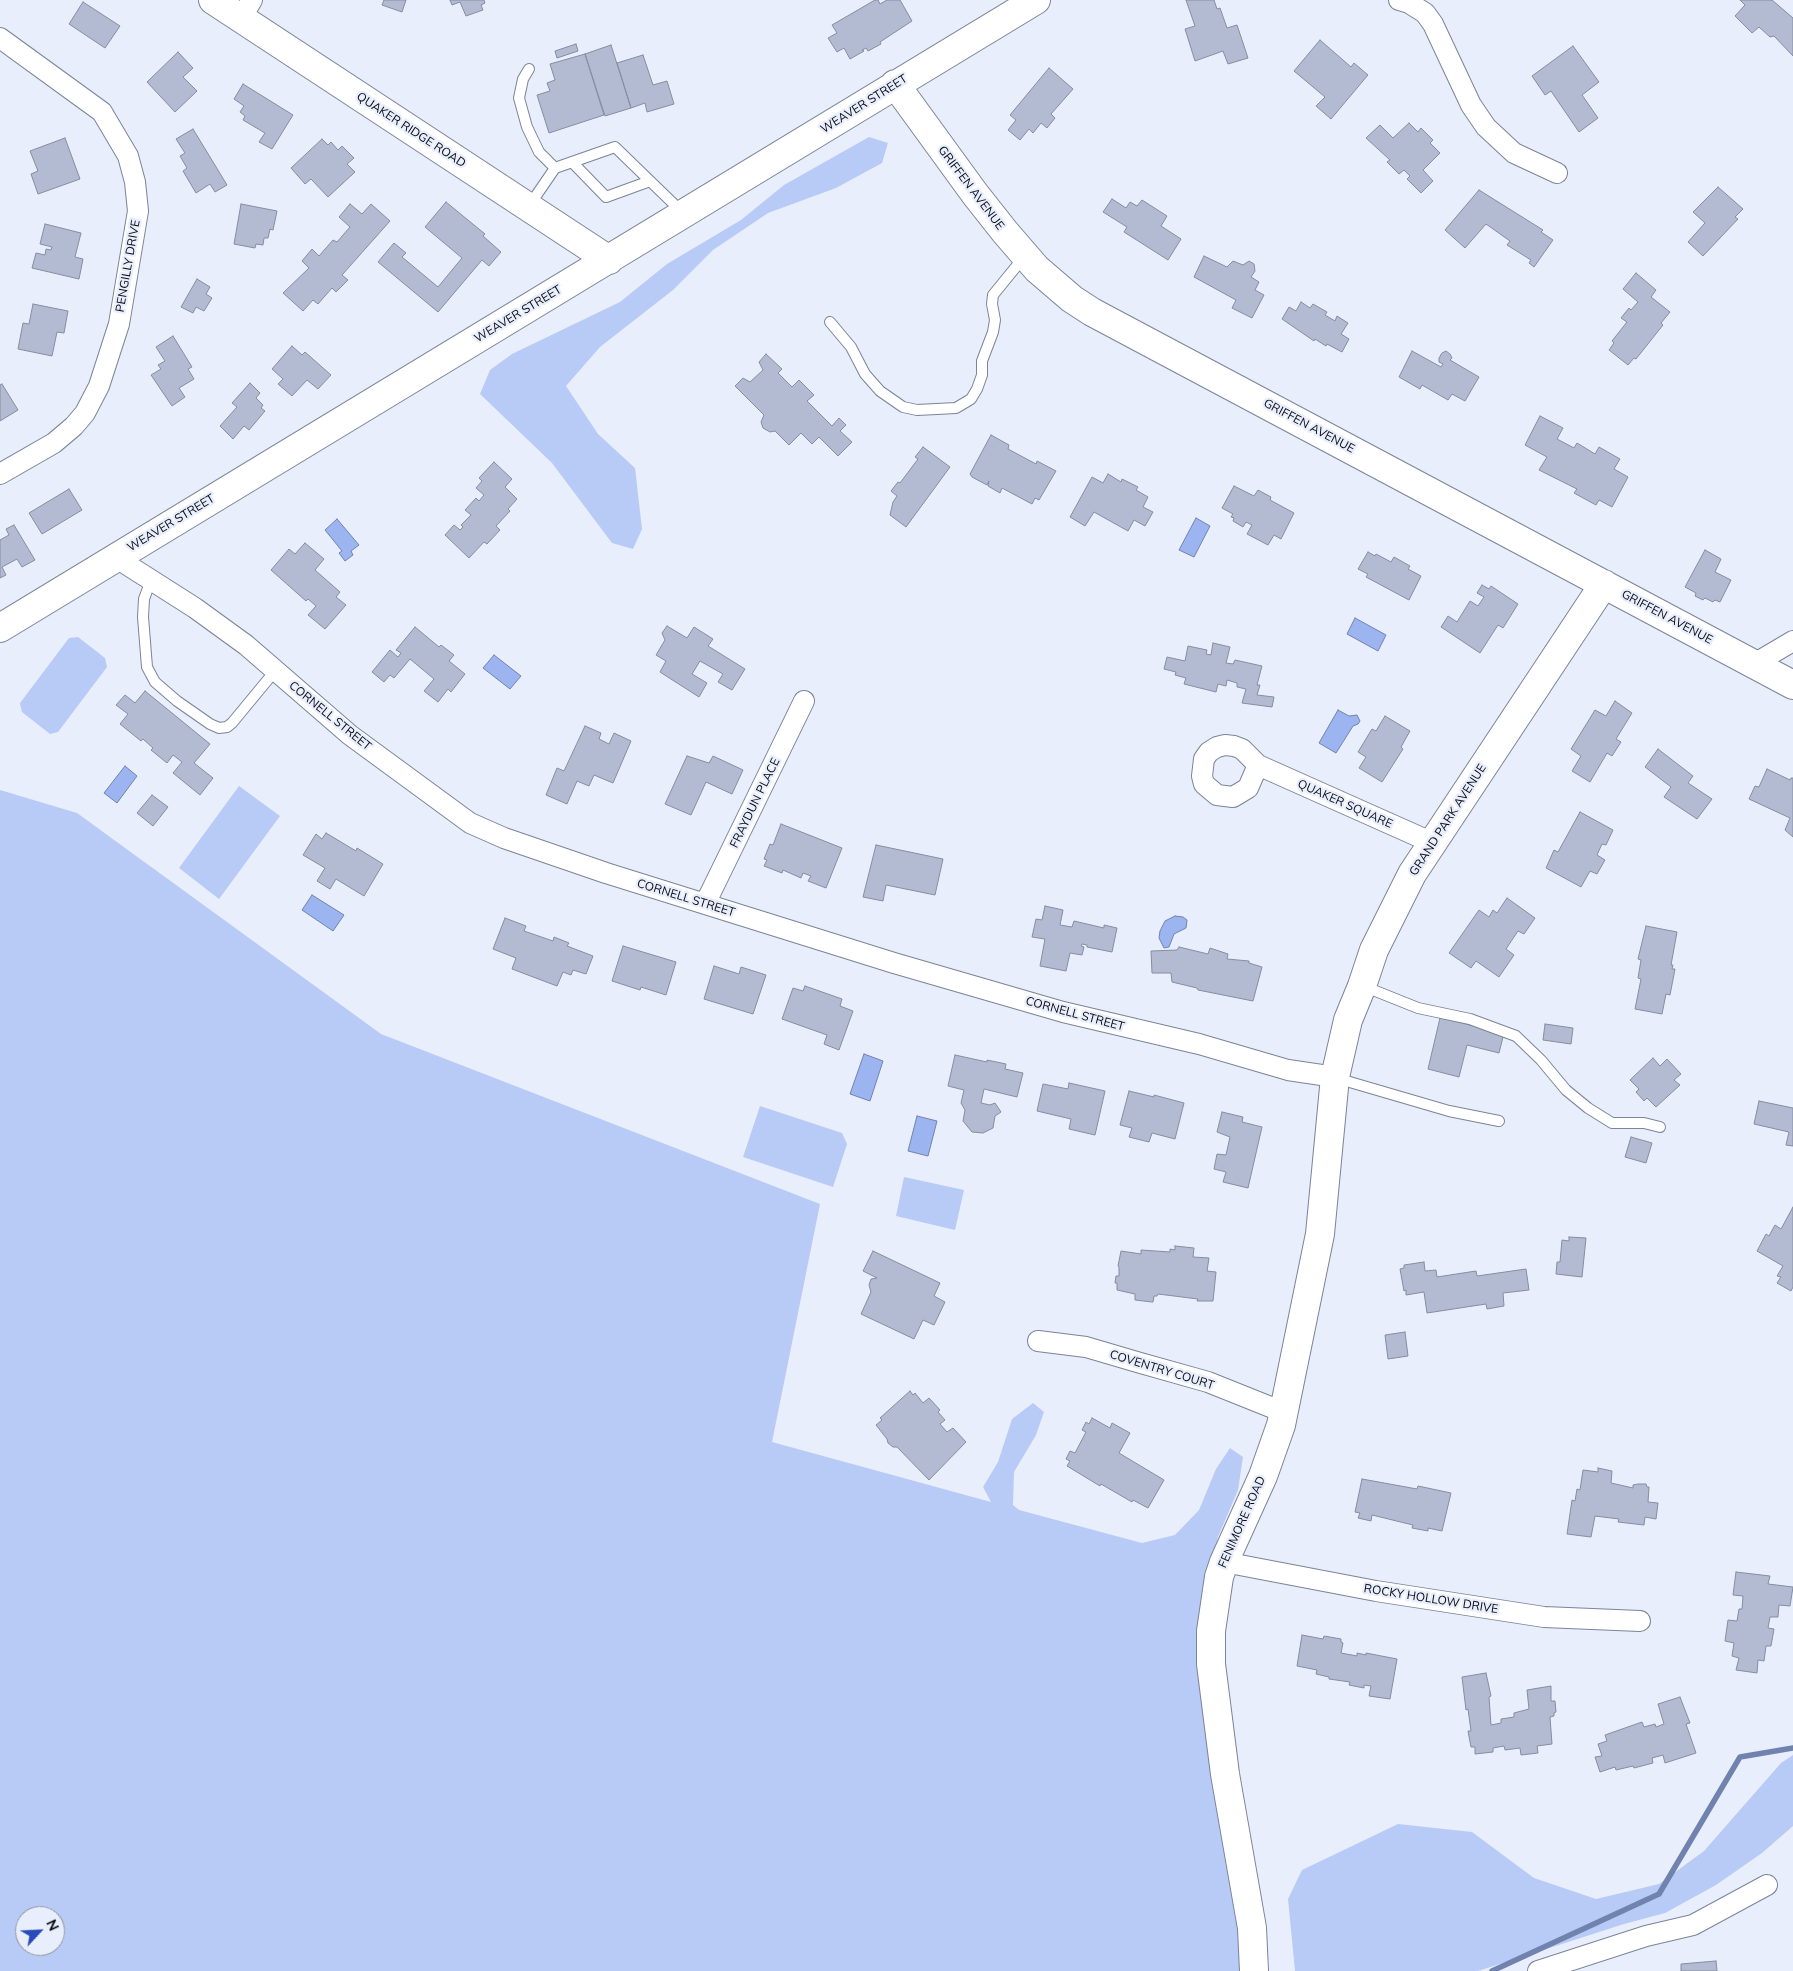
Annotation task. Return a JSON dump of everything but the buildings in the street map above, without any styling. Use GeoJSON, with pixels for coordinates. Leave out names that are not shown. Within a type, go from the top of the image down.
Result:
{"type":"FeatureCollection","features":[{"type":"Feature","properties":{"kind":"street","name":"QUAKER RIDGE ROAD"},"geometry":{"type":"LineString","coordinates":[[213,0],[246,9],[528,207],[609,260]]}},
{"type":"Feature","properties":{"kind":"street","name":"WEAVER STREET"},"geometry":{"type":"LineString","coordinates":[[0,628],[1036,0]]}},
{"type":"Feature","properties":{"kind":"street"},"geometry":{"type":"LineString","coordinates":[[1399,0],[1409,3],[1425,13],[1433,24],[1471,105],[1486,127],[1514,153],[1557,172]]}},
{"type":"Feature","properties":{"kind":"street","name":"PENGILLY DRIVE"},"geometry":{"type":"LineString","coordinates":[[0,38],[102,112],[128,156],[135,182],[138,210],[118,324],[99,386],[85,413],[74,426],[54,443],[0,474]]}},
{"type":"Feature","properties":{"kind":"street","name":"GRIFFEN AVENUE"},"geometry":{"type":"LineString","coordinates":[[895,84],[975,194],[1025,256],[1052,284],[1092,312],[1793,685]]}},
{"type":"Feature","properties":{"kind":"street","name":"CORNELL STREET"},"geometry":{"type":"LineString","coordinates":[[115,557],[202,613],[246,645],[350,734],[470,823],[504,838],[596,870],[705,904],[1064,1012],[1199,1044],[1288,1070],[1335,1077]]}},
{"type":"Feature","properties":{"kind":"street","name":"GRAND PARK AVENUE"},"geometry":{"type":"LineString","coordinates":[[1335,1077],[1348,1020],[1374,950],[1412,874],[1604,584]]}},
{"type":"Feature","properties":{"kind":"street"},"geometry":{"type":"LineString","coordinates":[[1754,664],[1793,641]]}},
{"type":"Feature","properties":{"kind":"street","name":"FRAYDUN PLACE"},"geometry":{"type":"LineString","coordinates":[[705,904],[804,701]]}},
{"type":"Feature","properties":{"kind":"street","name":"QUAKER SQUARE"},"geometry":{"type":"LineString","coordinates":[[1258,764],[1433,843]]}},
{"type":"Feature","properties":{"kind":"street","name":"FENIMORE ROAD"},"geometry":{"type":"LineString","coordinates":[[1254,1971],[1252,1928],[1225,1774],[1211,1664],[1211,1631],[1219,1577],[1224,1562],[1263,1476],[1281,1425],[1320,1234],[1335,1077]]}},
{"type":"Feature","properties":{"kind":"street","name":"COVENTRY COURT"},"geometry":{"type":"LineString","coordinates":[[1038,1341],[1086,1347],[1208,1382],[1283,1412]]}},
{"type":"Feature","properties":{"kind":"street","name":"ROCKY HOLLOW DRIVE"},"geometry":{"type":"LineString","coordinates":[[1224,1562],[1376,1591],[1544,1617],[1640,1621]]}},
{"type":"Feature","properties":{"kind":"street"},"geometry":{"type":"LineString","coordinates":[[1538,1971],[1646,1936],[1693,1925],[1767,1885]]}},
{"type":"Feature","properties":{"kind":"lane"},"geometry":{"type":"LineString","coordinates":[[529,69],[523,80],[519,98],[527,127],[539,152],[554,168]]}},
{"type":"Feature","properties":{"kind":"lane"},"geometry":{"type":"LineString","coordinates":[[528,207],[554,168],[615,147],[684,214]]}},
{"type":"Feature","properties":{"kind":"lane"},"geometry":{"type":"LineString","coordinates":[[572,162],[606,197],[650,181]]}},
{"type":"Feature","properties":{"kind":"lane"},"geometry":{"type":"LineString","coordinates":[[830,322],[851,347],[865,374],[880,391],[903,407],[917,410],[956,408],[971,399],[982,375],[982,361],[993,332],[995,320],[992,304],[993,294],[1025,256]]}},
{"type":"Feature","properties":{"kind":"lane"},"geometry":{"type":"LineString","coordinates":[[151,580],[144,599],[143,617],[147,667],[155,682],[177,701],[210,724],[219,728],[226,727],[232,723],[275,671]]}},
{"type":"Feature","properties":{"kind":"lane"},"geometry":{"type":"LineString","coordinates":[[1362,986],[1418,1008],[1470,1019],[1516,1036],[1541,1060],[1566,1090],[1588,1108],[1612,1123],[1644,1123],[1660,1127]]}},
{"type":"Feature","properties":{"kind":"lane"},"geometry":{"type":"LineString","coordinates":[[1335,1077],[1449,1112],[1499,1121]]}},
{"type":"Feature","properties":{"kind":"shaded area"},"geometry":{"type":"Polygon","coordinates":[[[869,137],[888,143],[882,163],[836,188],[768,213],[713,250],[673,290],[600,347],[566,386],[598,434],[635,468],[642,529],[633,549],[612,543],[552,463],[480,394],[490,370],[512,354],[620,302],[667,264],[741,220],[784,185],[869,137]]]}},
{"type":"Feature","properties":{"kind":"shaded area"},"geometry":{"type":"Polygon","coordinates":[[[1196,518],[1210,526],[1194,557],[1179,550],[1196,518]]]}},
{"type":"Feature","properties":{"kind":"shaded area"},"geometry":{"type":"Polygon","coordinates":[[[337,519],[359,545],[351,551],[353,555],[345,561],[339,553],[342,551],[325,530],[337,519]]]}},
{"type":"Feature","properties":{"kind":"shaded area"},"geometry":{"type":"Polygon","coordinates":[[[1355,618],[1386,635],[1378,651],[1347,634],[1355,618]]]}},
{"type":"Feature","properties":{"kind":"shaded area"},"geometry":{"type":"Polygon","coordinates":[[[78,637],[105,658],[107,667],[58,732],[50,734],[22,712],[20,703],[69,638],[78,637]]]}},
{"type":"Feature","properties":{"kind":"shaded area"},"geometry":{"type":"Polygon","coordinates":[[[494,655],[521,676],[510,689],[483,668],[494,655]]]}},
{"type":"Feature","properties":{"kind":"shaded area"},"geometry":{"type":"Polygon","coordinates":[[[1338,710],[1349,716],[1357,715],[1360,721],[1353,726],[1336,753],[1319,743],[1338,710]]]}},
{"type":"Feature","properties":{"kind":"shaded area"},"geometry":{"type":"Polygon","coordinates":[[[125,766],[137,776],[117,803],[104,793],[125,766]]]}},
{"type":"Feature","properties":{"kind":"shaded area"},"geometry":{"type":"Polygon","coordinates":[[[239,786],[280,816],[219,899],[179,868],[239,786]]]}},
{"type":"Feature","properties":{"kind":"shaded area"},"geometry":{"type":"Polygon","coordinates":[[[0,790],[77,813],[381,1034],[820,1204],[772,1442],[991,1502],[983,1487],[998,1462],[1012,1419],[1033,1403],[1044,1412],[1036,1435],[1014,1472],[1013,1505],[1019,1510],[1142,1543],[1175,1535],[1199,1510],[1216,1469],[1230,1448],[1243,1457],[1238,1490],[1218,1537],[1212,1562],[1216,1564],[1196,1661],[1238,1924],[1243,1971],[0,1971],[0,790]]]}},
{"type":"Feature","properties":{"kind":"shaded area"},"geometry":{"type":"Polygon","coordinates":[[[312,895],[344,915],[333,931],[302,910],[312,895]]]}},
{"type":"Feature","properties":{"kind":"shaded area"},"geometry":{"type":"Polygon","coordinates":[[[1175,916],[1183,917],[1187,920],[1186,928],[1174,934],[1169,947],[1164,948],[1159,938],[1160,931],[1165,921],[1175,916]]]}},
{"type":"Feature","properties":{"kind":"shaded area"},"geometry":{"type":"Polygon","coordinates":[[[864,1054],[883,1061],[870,1101],[850,1094],[864,1054]]]}},
{"type":"Feature","properties":{"kind":"shaded area"},"geometry":{"type":"Polygon","coordinates":[[[760,1106],[842,1133],[847,1144],[833,1187],[743,1157],[760,1106]]]}},
{"type":"Feature","properties":{"kind":"shaded area"},"geometry":{"type":"Polygon","coordinates":[[[917,1116],[937,1121],[928,1156],[908,1151],[917,1116]]]}},
{"type":"Feature","properties":{"kind":"shaded area"},"geometry":{"type":"Polygon","coordinates":[[[904,1177],[964,1190],[955,1230],[896,1216],[904,1177]]]}},
{"type":"Feature","properties":{"kind":"shaded area"},"geometry":{"type":"Polygon","coordinates":[[[1793,1755],[1793,1826],[1762,1853],[1716,1885],[1665,1913],[1624,1924],[1478,1971],[1295,1971],[1288,1899],[1302,1870],[1398,1824],[1472,1832],[1534,1878],[1596,1899],[1659,1884],[1704,1851],[1781,1763],[1793,1755]]]}},
{"type":"Feature","properties":{"kind":"waterway"},"geometry":{"type":"LineString","coordinates":[[1492,1971],[1659,1894],[1740,1757],[1793,1748]]}}]}
